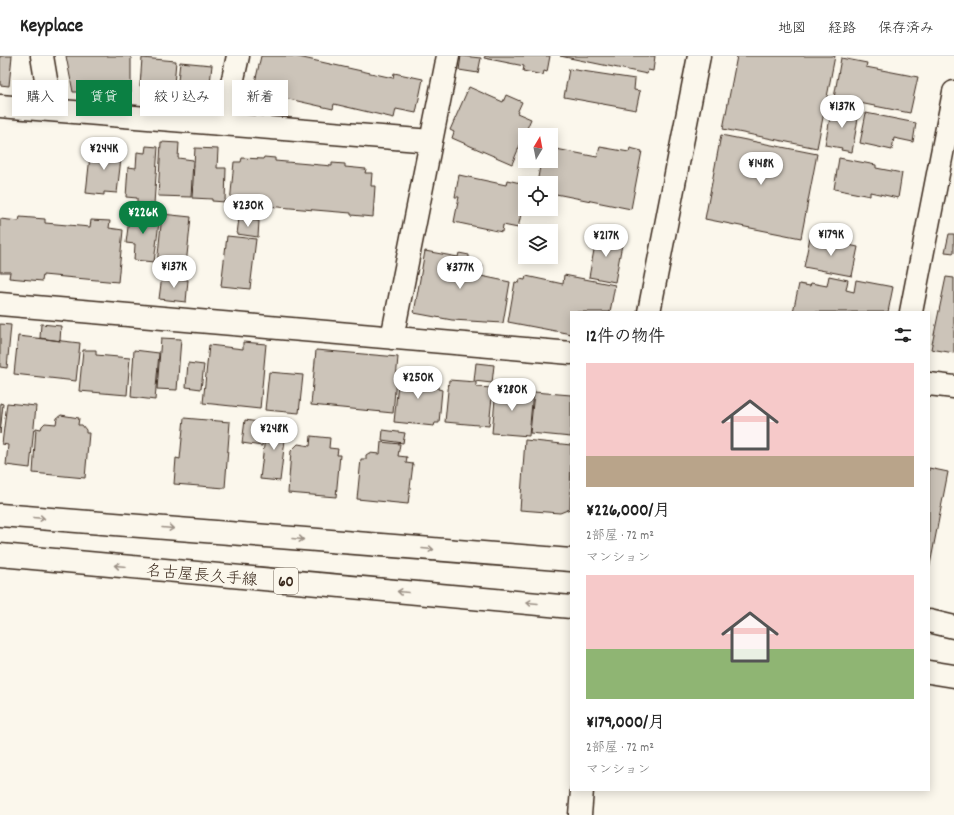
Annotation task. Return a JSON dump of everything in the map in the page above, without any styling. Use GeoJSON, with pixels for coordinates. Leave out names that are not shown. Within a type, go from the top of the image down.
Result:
{"type":"FeatureCollection","features":[{"type":"Feature","properties":{"kind":"street"},"geometry":{"type":"LineString","coordinates":[[42,56],[46,80]]}},
{"type":"Feature","properties":{"kind":"street"},"geometry":{"type":"LineString","coordinates":[[223,124],[238,56]]}},
{"type":"Feature","properties":{"kind":"street"},"geometry":{"type":"LineString","coordinates":[[392,338],[448,56]]}},
{"type":"Feature","properties":{"kind":"street"},"geometry":{"type":"LineString","coordinates":[[649,311],[699,56]]}},
{"type":"Feature","properties":{"kind":"street"},"geometry":{"type":"LineString","coordinates":[[911,311],[954,92]]}},
{"type":"Feature","properties":{"kind":"street"},"geometry":{"type":"LineString","coordinates":[[0,106],[12,107]]}},
{"type":"Feature","properties":{"kind":"street"},"geometry":{"type":"LineString","coordinates":[[68,110],[432,141]]}},
{"type":"Feature","properties":{"kind":"street"},"geometry":{"type":"LineString","coordinates":[[0,304],[570,353]]}},
{"type":"Feature","properties":{"kind":"street"},"geometry":{"type":"LineString","coordinates":[[930,384],[954,387]]}},
{"type":"Feature","properties":{"kind":"street"},"geometry":{"type":"LineString","coordinates":[[0,515],[570,560]]}},
{"type":"Feature","properties":{"kind":"street","name":"名古屋長久手線"},"geometry":{"type":"LineString","coordinates":[[0,556],[570,607]]}},
{"type":"Feature","properties":{"kind":"street"},"geometry":{"type":"LineString","coordinates":[[930,621],[954,627]]}},
{"type":"Feature","properties":{"kind":"street"},"geometry":{"type":"LineString","coordinates":[[930,672],[954,676]]}},
{"type":"Feature","properties":{"kind":"street"},"geometry":{"type":"LineString","coordinates":[[580,815],[582,791]]}},
{"type":"Feature","properties":{"kind":"building"},"geometry":{"type":"Polygon","coordinates":[[[0,56],[12,56],[9,86],[0,85],[0,56]]]}},
{"type":"Feature","properties":{"kind":"building"},"geometry":{"type":"Polygon","coordinates":[[[66,56],[131,56],[131,80],[76,80],[76,92],[73,92],[66,56]]]}},
{"type":"Feature","properties":{"kind":"building"},"geometry":{"type":"Polygon","coordinates":[[[261,56],[294,56],[393,78],[394,73],[423,79],[416,113],[396,109],[394,118],[334,104],[333,109],[288,99],[288,80],[256,80],[261,56]]]}},
{"type":"Feature","properties":{"kind":"building"},"geometry":{"type":"Polygon","coordinates":[[[461,56],[481,58],[478,73],[459,70],[461,56]]]}},
{"type":"Feature","properties":{"kind":"building"},"geometry":{"type":"Polygon","coordinates":[[[485,56],[550,56],[547,72],[544,71],[543,75],[523,71],[524,66],[484,58],[485,56]]]}},
{"type":"Feature","properties":{"kind":"building"},"geometry":{"type":"Polygon","coordinates":[[[560,56],[655,56],[653,71],[648,70],[647,74],[560,56]]]}},
{"type":"Feature","properties":{"kind":"building"},"geometry":{"type":"Polygon","coordinates":[[[737,56],[835,56],[817,148],[723,129],[737,56]]]}},
{"type":"Feature","properties":{"kind":"building"},"geometry":{"type":"Polygon","coordinates":[[[142,58],[176,61],[174,80],[140,80],[142,58]]]}},
{"type":"Feature","properties":{"kind":"building"},"geometry":{"type":"Polygon","coordinates":[[[841,58],[867,63],[866,67],[918,77],[910,113],[834,98],[841,58]]]}},
{"type":"Feature","properties":{"kind":"building"},"geometry":{"type":"Polygon","coordinates":[[[180,62],[212,65],[210,80],[178,80],[180,62]]]}},
{"type":"Feature","properties":{"kind":"building"},"geometry":{"type":"Polygon","coordinates":[[[569,69],[635,79],[634,90],[640,91],[636,110],[564,97],[569,69]]]}},
{"type":"Feature","properties":{"kind":"building"},"geometry":{"type":"Polygon","coordinates":[[[469,87],[503,102],[506,95],[522,102],[517,113],[531,119],[527,128],[518,128],[518,150],[512,164],[452,138],[454,132],[450,130],[469,87]]]}},
{"type":"Feature","properties":{"kind":"building"},"geometry":{"type":"Polygon","coordinates":[[[832,107],[859,113],[852,152],[841,150],[842,148],[825,145],[832,107]]]}},
{"type":"Feature","properties":{"kind":"building"},"geometry":{"type":"Polygon","coordinates":[[[866,113],[916,123],[913,142],[894,138],[892,150],[860,143],[866,113]]]}},
{"type":"Feature","properties":{"kind":"building"},"geometry":{"type":"Polygon","coordinates":[[[721,135],[817,154],[801,238],[705,219],[721,135]]]}},
{"type":"Feature","properties":{"kind":"building"},"geometry":{"type":"Polygon","coordinates":[[[161,142],[179,143],[178,158],[193,160],[191,197],[158,196],[161,142]]]}},
{"type":"Feature","properties":{"kind":"building"},"geometry":{"type":"Polygon","coordinates":[[[146,146],[158,147],[154,204],[137,203],[137,198],[126,197],[128,167],[136,168],[137,152],[145,153],[146,146]]]}},
{"type":"Feature","properties":{"kind":"building"},"geometry":{"type":"Polygon","coordinates":[[[91,147],[122,150],[117,193],[104,192],[104,195],[86,193],[91,147]]]}},
{"type":"Feature","properties":{"kind":"building"},"geometry":{"type":"Polygon","coordinates":[[[600,147],[629,152],[630,148],[642,151],[631,209],[558,194],[558,176],[538,176],[540,168],[558,168],[558,149],[597,157],[600,147]]]}},
{"type":"Feature","properties":{"kind":"building"},"geometry":{"type":"Polygon","coordinates":[[[195,148],[218,149],[217,168],[226,168],[225,202],[212,201],[212,199],[192,198],[195,148]]]}},
{"type":"Feature","properties":{"kind":"building"},"geometry":{"type":"Polygon","coordinates":[[[264,157],[275,158],[275,161],[332,166],[332,163],[345,164],[345,167],[366,169],[365,173],[372,173],[371,186],[375,186],[373,217],[351,215],[351,213],[230,203],[234,162],[241,162],[242,158],[263,159],[264,157]]]}},
{"type":"Feature","properties":{"kind":"building"},"geometry":{"type":"Polygon","coordinates":[[[839,158],[876,165],[876,168],[902,173],[898,198],[870,192],[870,196],[834,189],[839,158]]]}},
{"type":"Feature","properties":{"kind":"building"},"geometry":{"type":"Polygon","coordinates":[[[459,175],[506,185],[507,180],[518,182],[518,216],[521,216],[518,228],[503,225],[502,232],[454,222],[459,197],[455,197],[459,175]]]}},
{"type":"Feature","properties":{"kind":"building"},"geometry":{"type":"Polygon","coordinates":[[[130,211],[160,214],[154,262],[134,260],[135,244],[126,243],[130,211]]]}},
{"type":"Feature","properties":{"kind":"building"},"geometry":{"type":"Polygon","coordinates":[[[162,214],[191,217],[186,265],[157,265],[162,214]]]}},
{"type":"Feature","properties":{"kind":"building"},"geometry":{"type":"Polygon","coordinates":[[[20,217],[45,219],[45,223],[90,227],[91,220],[110,221],[109,228],[123,230],[118,282],[43,275],[42,281],[9,278],[10,272],[0,272],[0,219],[19,221],[20,217]]]}},
{"type":"Feature","properties":{"kind":"building"},"geometry":{"type":"Polygon","coordinates":[[[239,218],[259,221],[258,237],[237,234],[239,218]]]}},
{"type":"Feature","properties":{"kind":"building"},"geometry":{"type":"Polygon","coordinates":[[[597,234],[623,239],[615,282],[589,277],[597,234]]]}},
{"type":"Feature","properties":{"kind":"building"},"geometry":{"type":"Polygon","coordinates":[[[949,234],[954,234],[954,253],[945,252],[949,234]]]}},
{"type":"Feature","properties":{"kind":"building"},"geometry":{"type":"Polygon","coordinates":[[[227,236],[256,239],[250,289],[221,286],[227,236]]]}},
{"type":"Feature","properties":{"kind":"building"},"geometry":{"type":"Polygon","coordinates":[[[810,237],[858,247],[852,276],[804,267],[810,237]]]}},
{"type":"Feature","properties":{"kind":"building"},"geometry":{"type":"Polygon","coordinates":[[[425,251],[458,257],[459,253],[469,255],[469,259],[479,261],[478,265],[483,266],[481,276],[510,282],[503,323],[452,320],[414,313],[425,251]]]}},
{"type":"Feature","properties":{"kind":"building"},"geometry":{"type":"Polygon","coordinates":[[[564,275],[615,285],[610,311],[570,311],[570,334],[508,322],[515,282],[519,283],[520,279],[525,280],[526,276],[563,284],[564,275]]]}},
{"type":"Feature","properties":{"kind":"building"},"geometry":{"type":"Polygon","coordinates":[[[162,276],[188,280],[186,302],[159,299],[162,276]]]}},
{"type":"Feature","properties":{"kind":"building"},"geometry":{"type":"Polygon","coordinates":[[[829,276],[848,280],[846,290],[854,292],[856,280],[893,287],[888,311],[793,311],[799,284],[810,286],[811,283],[827,286],[829,276]]]}},
{"type":"Feature","properties":{"kind":"building"},"geometry":{"type":"Polygon","coordinates":[[[946,277],[954,278],[954,353],[931,349],[946,277]]]}},
{"type":"Feature","properties":{"kind":"building"},"geometry":{"type":"Polygon","coordinates":[[[0,324],[11,325],[7,368],[0,367],[0,324]]]}},
{"type":"Feature","properties":{"kind":"building"},"geometry":{"type":"Polygon","coordinates":[[[41,324],[61,326],[60,341],[40,338],[41,324]]]}},
{"type":"Feature","properties":{"kind":"building"},"geometry":{"type":"Polygon","coordinates":[[[18,336],[80,343],[76,381],[14,374],[18,336]]]}},
{"type":"Feature","properties":{"kind":"building"},"geometry":{"type":"Polygon","coordinates":[[[161,338],[181,339],[177,390],[157,389],[161,338]]]}},
{"type":"Feature","properties":{"kind":"building"},"geometry":{"type":"Polygon","coordinates":[[[243,342],[266,344],[260,409],[203,403],[209,345],[243,349],[243,342]]]}},
{"type":"Feature","properties":{"kind":"building"},"geometry":{"type":"Polygon","coordinates":[[[83,350],[96,350],[96,355],[130,358],[127,395],[79,391],[83,350]]]}},
{"type":"Feature","properties":{"kind":"building"},"geometry":{"type":"Polygon","coordinates":[[[134,350],[159,353],[155,400],[131,397],[134,350]]]}},
{"type":"Feature","properties":{"kind":"building"},"geometry":{"type":"Polygon","coordinates":[[[316,350],[398,357],[393,413],[311,405],[316,350]]]}},
{"type":"Feature","properties":{"kind":"building"},"geometry":{"type":"Polygon","coordinates":[[[188,363],[204,365],[201,389],[186,387],[188,363]]]}},
{"type":"Feature","properties":{"kind":"building"},"geometry":{"type":"Polygon","coordinates":[[[476,363],[494,365],[492,383],[474,381],[476,363]]]}},
{"type":"Feature","properties":{"kind":"building"},"geometry":{"type":"Polygon","coordinates":[[[269,372],[303,375],[299,413],[265,410],[269,372]]]}},
{"type":"Feature","properties":{"kind":"building"},"geometry":{"type":"Polygon","coordinates":[[[399,374],[439,378],[438,389],[442,390],[439,423],[435,423],[434,426],[394,422],[399,374]]]}},
{"type":"Feature","properties":{"kind":"building"},"geometry":{"type":"Polygon","coordinates":[[[449,380],[476,382],[476,387],[493,388],[489,426],[445,422],[449,380]]]}},
{"type":"Feature","properties":{"kind":"building"},"geometry":{"type":"Polygon","coordinates":[[[496,388],[533,391],[529,436],[492,433],[496,388]]]}},
{"type":"Feature","properties":{"kind":"building"},"geometry":{"type":"Polygon","coordinates":[[[534,392],[570,395],[570,437],[530,433],[534,392]]]}},
{"type":"Feature","properties":{"kind":"building"},"geometry":{"type":"Polygon","coordinates":[[[0,403],[3,404],[0,434],[0,403]]]}},
{"type":"Feature","properties":{"kind":"building"},"geometry":{"type":"Polygon","coordinates":[[[7,403],[36,406],[30,468],[6,465],[8,445],[2,444],[7,403]]]}},
{"type":"Feature","properties":{"kind":"building"},"geometry":{"type":"Polygon","coordinates":[[[61,415],[79,418],[78,425],[82,425],[86,430],[86,433],[89,433],[85,478],[33,473],[36,428],[41,429],[45,423],[56,424],[57,418],[61,415]]]}},
{"type":"Feature","properties":{"kind":"building"},"geometry":{"type":"Polygon","coordinates":[[[184,418],[230,422],[225,488],[174,484],[176,458],[180,459],[184,418]]]}},
{"type":"Feature","properties":{"kind":"building"},"geometry":{"type":"Polygon","coordinates":[[[245,420],[265,423],[262,446],[242,443],[245,420]]]}},
{"type":"Feature","properties":{"kind":"building"},"geometry":{"type":"Polygon","coordinates":[[[267,421],[287,423],[280,481],[260,479],[267,421]]]}},
{"type":"Feature","properties":{"kind":"building"},"geometry":{"type":"Polygon","coordinates":[[[383,430],[405,433],[403,443],[382,440],[383,430]]]}},
{"type":"Feature","properties":{"kind":"building"},"geometry":{"type":"Polygon","coordinates":[[[311,436],[330,438],[329,448],[338,449],[337,455],[340,455],[336,497],[288,493],[291,451],[298,444],[310,446],[311,436]]]}},
{"type":"Feature","properties":{"kind":"building"},"geometry":{"type":"Polygon","coordinates":[[[525,440],[570,445],[570,509],[560,513],[520,510],[525,440]]]}},
{"type":"Feature","properties":{"kind":"building"},"geometry":{"type":"Polygon","coordinates":[[[381,442],[400,444],[398,456],[407,457],[406,463],[413,464],[408,504],[357,499],[361,459],[366,459],[366,455],[369,453],[380,454],[381,442]]]}},
{"type":"Feature","properties":{"kind":"building"},"geometry":{"type":"Polygon","coordinates":[[[930,468],[948,472],[930,565],[930,468]]]}}]}
